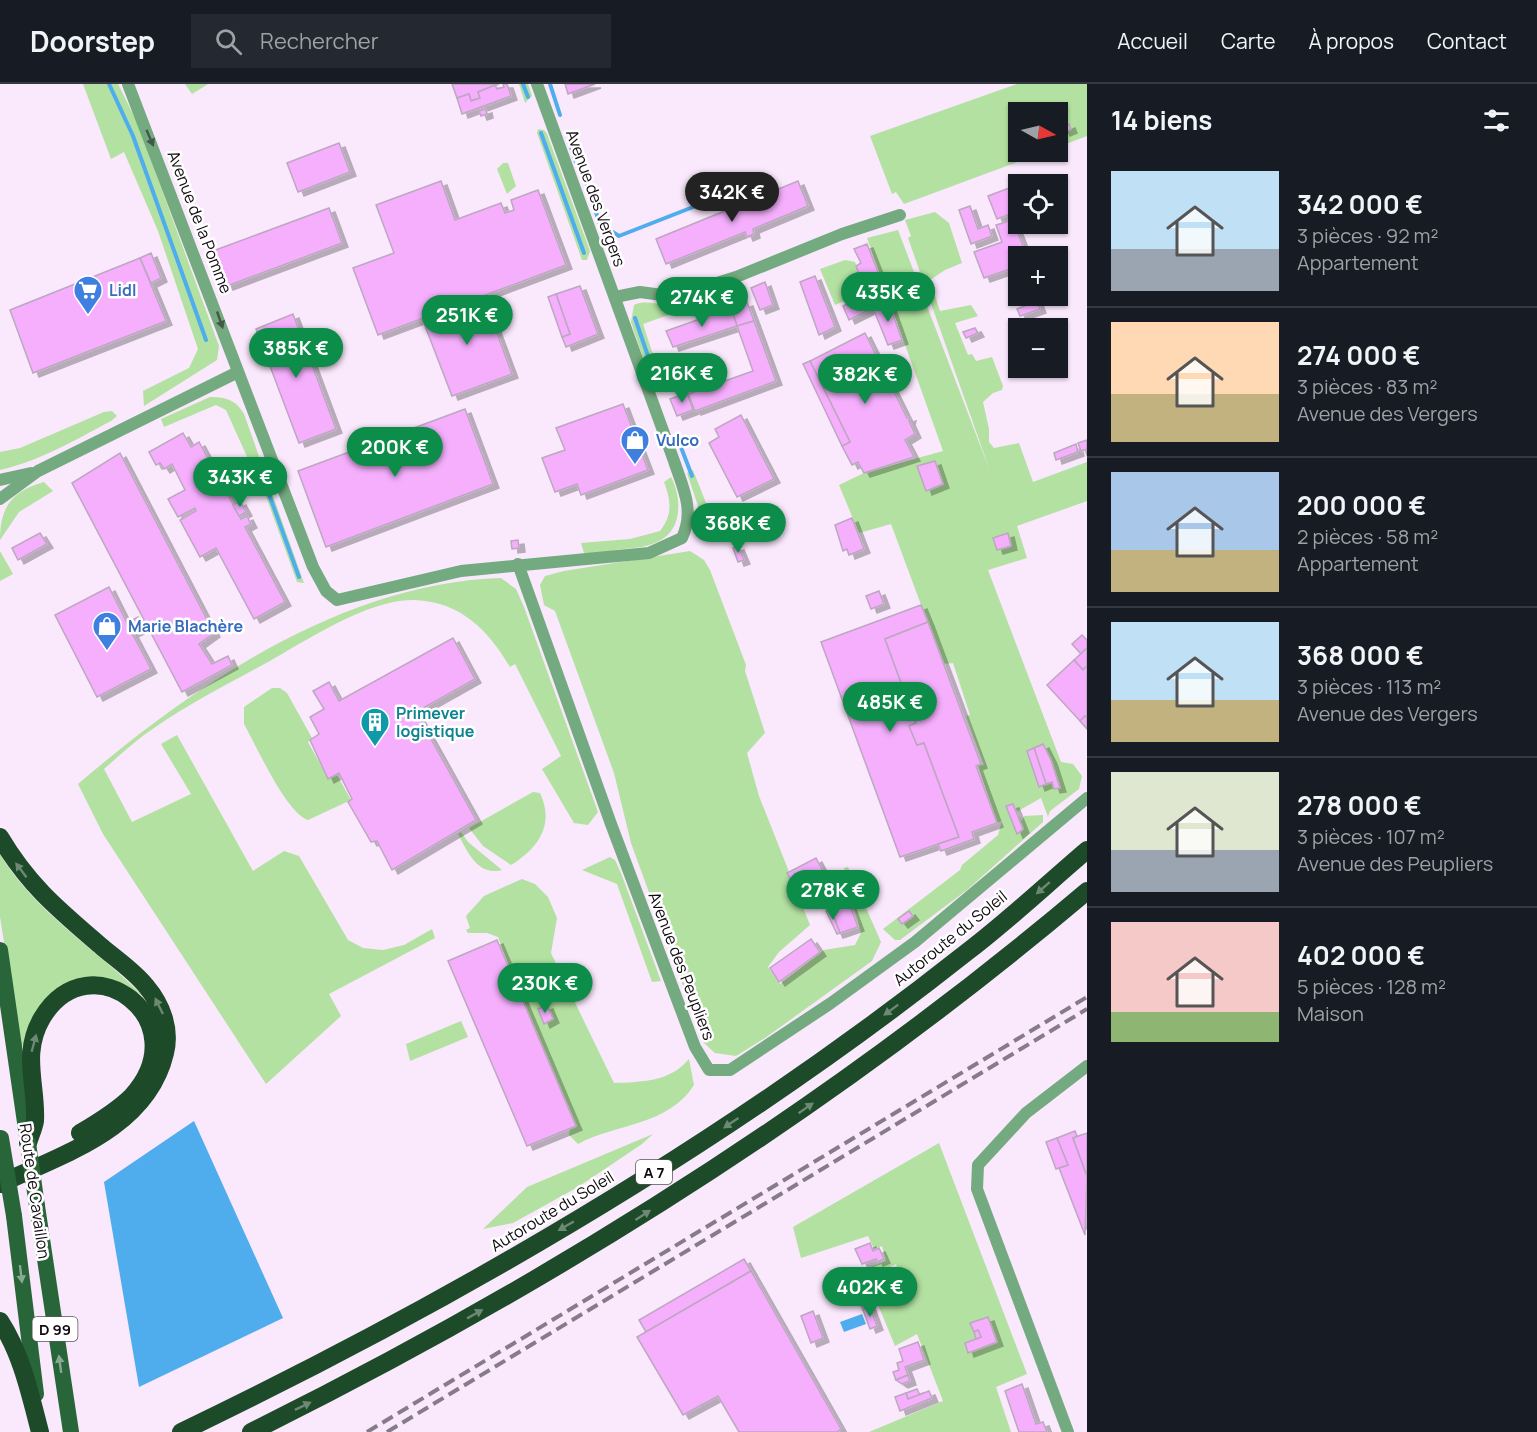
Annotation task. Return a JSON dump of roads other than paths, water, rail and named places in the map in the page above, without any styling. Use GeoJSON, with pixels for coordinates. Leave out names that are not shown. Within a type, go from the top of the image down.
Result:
{"type":"FeatureCollection","features":[{"type":"Feature","properties":{"kind":"highway"},"geometry":{"type":"LineString","coordinates":[[0,837],[35,889],[146,985],[160,1005],[167,1026],[166,1048],[161,1072],[148,1095],[133,1111],[108,1131],[0,1184]]}},
{"type":"Feature","properties":{"kind":"highway","name":"Autoroute du Soleil"},"geometry":{"type":"LineString","coordinates":[[181,1432],[310,1370],[469,1283],[602,1205],[730,1124],[850,1040],[968,952],[1087,850]]}},
{"type":"Feature","properties":{"kind":"highway","name":"A 7"},"geometry":{"type":"LineString","coordinates":[[251,1432],[334,1390],[501,1299],[625,1227],[750,1147],[874,1060],[996,968],[1087,891]]}},
{"type":"Feature","properties":{"kind":"highway"},"geometry":{"type":"LineString","coordinates":[[0,1171],[82,1133],[132,1096],[145,1075],[153,1043],[151,1027],[144,1011],[135,1001],[123,993],[93,985],[79,987],[54,1002],[41,1019],[31,1054],[30,1130]]}},
{"type":"Feature","properties":{"kind":"highway"},"geometry":{"type":"LineString","coordinates":[[0,1321],[10,1338],[27,1380],[40,1432]]}},
{"type":"Feature","properties":{"kind":"main road","name":"Route de Cavaillon"},"geometry":{"type":"LineString","coordinates":[[0,950],[30,1130],[37,1206],[70,1427]]}},
{"type":"Feature","properties":{"kind":"main road","name":"Route de Cavaillon"},"geometry":{"type":"LineString","coordinates":[[0,1136],[14,1216],[40,1432]]}},
{"type":"Feature","properties":{"kind":"street","name":"Avenue de la Pomme"},"geometry":{"type":"LineString","coordinates":[[128,84],[314,567],[326,591],[337,600],[461,571],[518,564]]}},
{"type":"Feature","properties":{"kind":"street","name":"Avenue des Vergers"},"geometry":{"type":"LineString","coordinates":[[518,564],[649,553],[682,538],[687,527],[690,507],[537,84]]}},
{"type":"Feature","properties":{"kind":"street"},"geometry":{"type":"LineString","coordinates":[[615,297],[640,292],[662,295],[687,293],[736,278],[842,234],[900,215]]}},
{"type":"Feature","properties":{"kind":"street"},"geometry":{"type":"LineString","coordinates":[[0,499],[38,471],[238,372]]}},
{"type":"Feature","properties":{"kind":"street"},"geometry":{"type":"LineString","coordinates":[[0,480],[38,471]]}},
{"type":"Feature","properties":{"kind":"street","name":"Avenue des Peupliers"},"geometry":{"type":"LineString","coordinates":[[518,564],[669,980],[695,1047],[709,1070],[730,1070],[831,1004],[915,942],[1087,798]]}},
{"type":"Feature","properties":{"kind":"street"},"geometry":{"type":"LineString","coordinates":[[1068,1432],[976,1189],[978,1165],[1026,1113],[1087,1066]]}},
{"type":"Feature","properties":{"kind":"water"},"geometry":{"type":"Polygon","coordinates":[[[194,1121],[283,1318],[139,1387],[104,1182],[194,1121]]]}},
{"type":"Feature","properties":{"kind":"water"},"geometry":{"type":"Polygon","coordinates":[[[862,1314],[866,1324],[844,1332],[840,1322],[862,1314]]]}},
{"type":"Feature","properties":{"kind":"waterway"},"geometry":{"type":"LineString","coordinates":[[109,84],[133,136],[206,340]]}},
{"type":"Feature","properties":{"kind":"waterway"},"geometry":{"type":"LineString","coordinates":[[523,84],[528,97]]}},
{"type":"Feature","properties":{"kind":"waterway"},"geometry":{"type":"LineString","coordinates":[[550,84],[560,115]]}},
{"type":"Feature","properties":{"kind":"waterway"},"geometry":{"type":"LineString","coordinates":[[541,133],[584,253]]}},
{"type":"Feature","properties":{"kind":"waterway"},"geometry":{"type":"LineString","coordinates":[[569,141],[576,162]]}},
{"type":"Feature","properties":{"kind":"waterway"},"geometry":{"type":"LineString","coordinates":[[587,186],[600,224],[619,236],[734,191]]}},
{"type":"Feature","properties":{"kind":"waterway"},"geometry":{"type":"LineString","coordinates":[[635,318],[653,371]]}},
{"type":"Feature","properties":{"kind":"waterway"},"geometry":{"type":"LineString","coordinates":[[679,442],[692,476]]}},
{"type":"Feature","properties":{"kind":"waterway"},"geometry":{"type":"LineString","coordinates":[[261,472],[299,577]]}},
{"type":"Feature","properties":{"kind":"railway"},"geometry":{"type":"LineString","coordinates":[[367,1432],[1087,997]]}},
{"type":"Feature","properties":{"kind":"railway"},"geometry":{"type":"LineString","coordinates":[[387,1432],[1087,1009]]}},
{"type":"Feature","properties":{"kind":"place","name":"Lidl"},"geometry":{"type":"Point","coordinates":[88,316]}},
{"type":"Feature","properties":{"kind":"place","name":"Vulco"},"geometry":{"type":"Point","coordinates":[635,466]}},
{"type":"Feature","properties":{"kind":"place","name":"Marie Blachère"},"geometry":{"type":"Point","coordinates":[107,652]}},
{"type":"Feature","properties":{"kind":"place","name":"Primever logistique"},"geometry":{"type":"Point","coordinates":[375,748]}}]}
